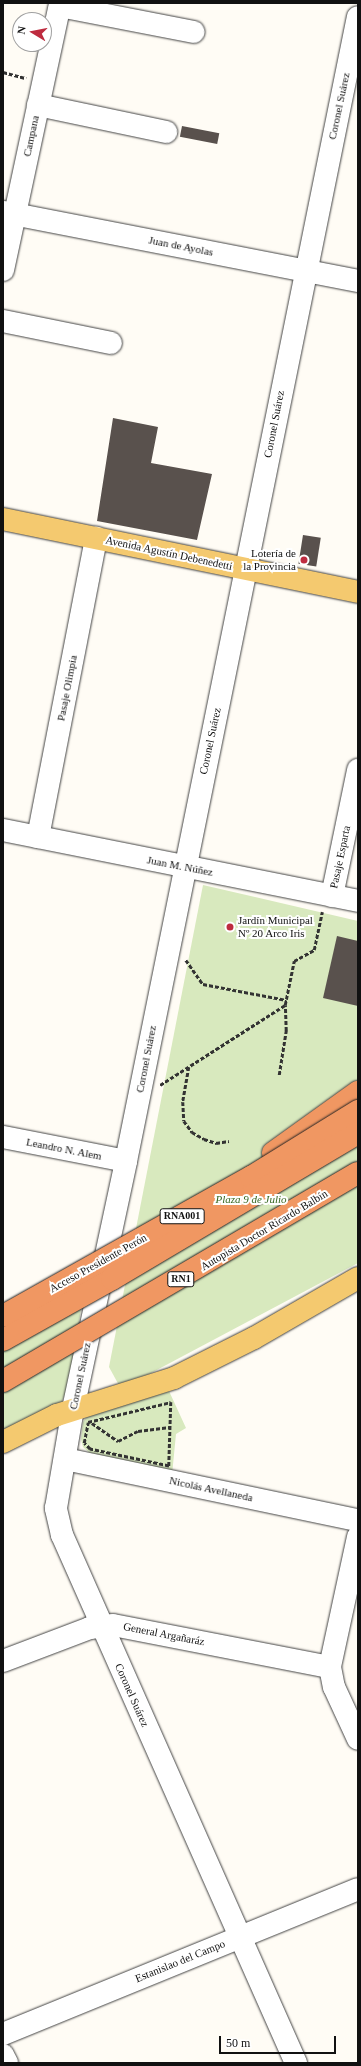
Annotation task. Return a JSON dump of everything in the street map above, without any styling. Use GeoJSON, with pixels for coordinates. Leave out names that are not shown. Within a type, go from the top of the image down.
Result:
{"type":"FeatureCollection","features":[{"type":"Feature","properties":{"kind":"highway"},"geometry":{"type":"LineString","coordinates":[[194,1209],[358,1092]]}},
{"type":"Feature","properties":{"kind":"highway","name":"Acceso Presidente Perón"},"geometry":{"type":"LineString","coordinates":[[3,1316],[194,1209],[358,1111]]}},
{"type":"Feature","properties":{"kind":"highway"},"geometry":{"type":"LineString","coordinates":[[3,1340],[112,1279],[358,1133]]}},
{"type":"Feature","properties":{"kind":"highway","name":"Autopista Doctor Ricardo Balbín"},"geometry":{"type":"LineString","coordinates":[[3,1381],[358,1174]]}},
{"type":"Feature","properties":{"kind":"highway"},"geometry":{"type":"LineString","coordinates":[[284,1218],[358,1183]]}},
{"type":"Feature","properties":{"kind":"main road","name":"Avenida Agustín Debenedetti"},"geometry":{"type":"LineString","coordinates":[[3,519],[358,592]]}},
{"type":"Feature","properties":{"kind":"main road"},"geometry":{"type":"LineString","coordinates":[[3,1442],[81,1416],[174,1378],[254,1338],[358,1278]]}},
{"type":"Feature","properties":{"kind":"street"},"geometry":{"type":"LineString","coordinates":[[60,5],[194,32]]}},
{"type":"Feature","properties":{"kind":"street","name":"Campana"},"geometry":{"type":"LineString","coordinates":[[3,270],[9,213],[38,105],[60,5]]}},
{"type":"Feature","properties":{"kind":"street","name":"Coronel Suárez"},"geometry":{"type":"LineString","coordinates":[[296,2063],[101,1625],[57,1522],[56,1508],[64,1459],[81,1416],[126,1161],[184,868],[305,270],[358,17]]}},
{"type":"Feature","properties":{"kind":"street"},"geometry":{"type":"LineString","coordinates":[[38,105],[166,132]]}},
{"type":"Feature","properties":{"kind":"street","name":"Juan de Ayolas"},"geometry":{"type":"LineString","coordinates":[[9,213],[358,281]]}},
{"type":"Feature","properties":{"kind":"street"},"geometry":{"type":"LineString","coordinates":[[3,321],[111,342]]}},
{"type":"Feature","properties":{"kind":"street","name":"Pasaje Olimpia"},"geometry":{"type":"LineString","coordinates":[[38,837],[96,538]]}},
{"type":"Feature","properties":{"kind":"street","name":"Pasaje Esparta"},"geometry":{"type":"LineString","coordinates":[[329,895],[358,770]]}},
{"type":"Feature","properties":{"kind":"street","name":"Juan M. Núñez"},"geometry":{"type":"LineString","coordinates":[[3,830],[184,868],[329,895],[358,902]]}},
{"type":"Feature","properties":{"kind":"street","name":"Leandro N. Alem"},"geometry":{"type":"LineString","coordinates":[[3,1137],[126,1161]]}},
{"type":"Feature","properties":{"kind":"street","name":"Nicolás Avellaneda"},"geometry":{"type":"LineString","coordinates":[[64,1459],[358,1520]]}},
{"type":"Feature","properties":{"kind":"street"},"geometry":{"type":"LineString","coordinates":[[356,1730],[334,1687],[330,1667],[358,1537]]}},
{"type":"Feature","properties":{"kind":"street","name":"General Argañaráz"},"geometry":{"type":"LineString","coordinates":[[3,1661],[101,1625],[128,1626],[330,1667]]}},
{"type":"Feature","properties":{"kind":"street","name":"Estanislao del Campo"},"geometry":{"type":"LineString","coordinates":[[3,2034],[239,1936],[358,1889]]}},
{"type":"Feature","properties":{"kind":"street"},"geometry":{"type":"LineString","coordinates":[[3,2055],[7,2063]]}},
{"type":"Feature","properties":{"kind":"path"},"geometry":{"type":"LineString","coordinates":[[3,72],[42,82]]}},
{"type":"Feature","properties":{"kind":"path"},"geometry":{"type":"LineString","coordinates":[[279,1075],[286,1031],[285,1005],[294,961],[314,950],[329,895]]}},
{"type":"Feature","properties":{"kind":"path"},"geometry":{"type":"LineString","coordinates":[[185,958],[203,984],[286,1000]]}},
{"type":"Feature","properties":{"kind":"path"},"geometry":{"type":"LineString","coordinates":[[160,1085],[285,1005]]}},
{"type":"Feature","properties":{"kind":"path"},"geometry":{"type":"LineString","coordinates":[[189,1067],[183,1102],[184,1120],[192,1132],[204,1139],[216,1143],[229,1141]]}},
{"type":"Feature","properties":{"kind":"path"},"geometry":{"type":"LineString","coordinates":[[171,1402],[169,1466],[90,1448],[84,1443],[86,1426],[81,1416],[171,1402]]}},
{"type":"Feature","properties":{"kind":"path"},"geometry":{"type":"LineString","coordinates":[[81,1416],[118,1441],[138,1431],[170,1427]]}},
{"type":"Feature","properties":{"kind":"green space","name":"Plaza 9 de Julio"},"geometry":{"type":"Polygon","coordinates":[[[203,885],[358,921],[358,1263],[121,1389],[109,1367],[203,885]]]}},
{"type":"Feature","properties":{"kind":"green space"},"geometry":{"type":"Polygon","coordinates":[[[87,1263],[71,1383],[59,1407],[3,1434],[3,1310],[87,1263]]]}},
{"type":"Feature","properties":{"kind":"green space"},"geometry":{"type":"Polygon","coordinates":[[[169,1391],[186,1428],[176,1434],[172,1475],[91,1454],[83,1447],[81,1439],[83,1422],[87,1416],[169,1391]]]}},
{"type":"Feature","properties":{"kind":"building"},"geometry":{"type":"Polygon","coordinates":[[[182,126],[219,133],[217,144],[180,137],[182,126]]]}},
{"type":"Feature","properties":{"kind":"building"},"geometry":{"type":"Polygon","coordinates":[[[113,418],[158,427],[151,463],[212,474],[197,540],[97,521],[113,418]]]}},
{"type":"Feature","properties":{"kind":"building"},"geometry":{"type":"Polygon","coordinates":[[[303,535],[321,538],[316,566],[298,564],[303,535]]]}},
{"type":"Feature","properties":{"kind":"building"},"geometry":{"type":"Polygon","coordinates":[[[337,936],[358,941],[358,1006],[323,998],[337,936]]]}},
{"type":"Feature","properties":{"kind":"place","name":"Lotería de la Provincia"},"geometry":{"type":"Point","coordinates":[304,560]}},
{"type":"Feature","properties":{"kind":"place","name":"Jardín Municipal Nº 20 Arco Iris"},"geometry":{"type":"Point","coordinates":[230,927]}}]}
